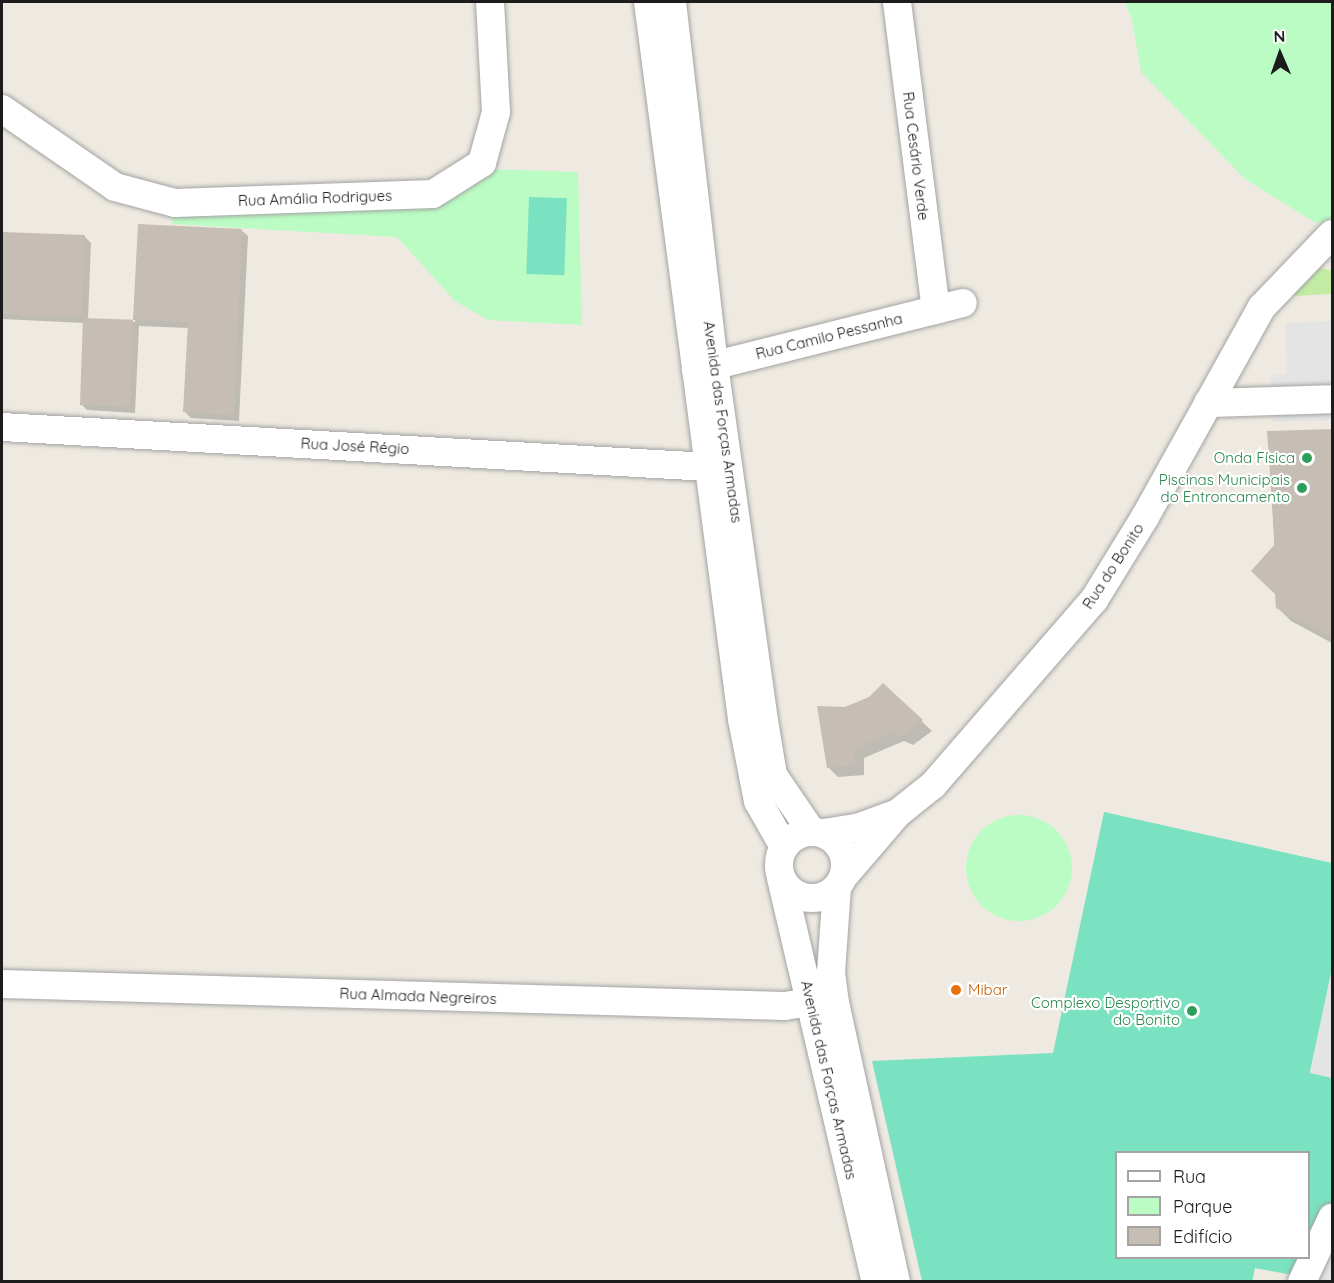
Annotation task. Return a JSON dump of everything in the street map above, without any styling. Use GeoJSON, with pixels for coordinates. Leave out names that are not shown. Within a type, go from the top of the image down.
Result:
{"type":"FeatureCollection","features":[{"type":"Feature","properties":{"kind":"street","name":"Rua Amália Rodrigues"},"geometry":{"type":"LineString","coordinates":[[2,109],[115,187],[175,203],[433,194],[482,163],[496,112],[490,2]]}},
{"type":"Feature","properties":{"kind":"street","name":"Avenida das Forças Armadas"},"geometry":{"type":"LineString","coordinates":[[648,2],[704,368],[773,775],[818,832]]}},
{"type":"Feature","properties":{"kind":"street","name":"Avenida das Forças Armadas"},"geometry":{"type":"LineString","coordinates":[[672,2],[704,368],[708,467],[742,719],[758,801],[784,847]]}},
{"type":"Feature","properties":{"kind":"street","name":"Rua Cesário Verde"},"geometry":{"type":"LineString","coordinates":[[897,2],[936,310]]}},
{"type":"Feature","properties":{"kind":"street","name":"Rua do Bonito"},"geometry":{"type":"LineString","coordinates":[[840,882],[898,813],[933,785],[1094,600],[1262,307],[1332,234]]}},
{"type":"Feature","properties":{"kind":"street","name":"Rua Camilo Pessanha"},"geometry":{"type":"LineString","coordinates":[[704,368],[963,303]]}},
{"type":"Feature","properties":{"kind":"street"},"geometry":{"type":"LineString","coordinates":[[1208,403],[1332,399]]}},
{"type":"Feature","properties":{"kind":"street","name":"Rua José Régio"},"geometry":{"type":"LineString","coordinates":[[2,427],[708,467]]}},
{"type":"Feature","properties":{"kind":"street","name":"Rua do Bonito"},"geometry":{"type":"LineString","coordinates":[[818,832],[860,827],[898,813]]}},
{"type":"Feature","properties":{"kind":"street"},"geometry":{"type":"LineString","coordinates":[[818,832],[840,846],[844,856],[840,882],[817,898],[806,898],[787,887],[778,868],[784,847],[791,839],[818,832]]}},
{"type":"Feature","properties":{"kind":"street","name":"Avenida das Forças Armadas"},"geometry":{"type":"LineString","coordinates":[[781,878],[822,1001],[896,1281]]}},
{"type":"Feature","properties":{"kind":"street","name":"Avenida das Forças Armadas"},"geometry":{"type":"LineString","coordinates":[[840,882],[831,972],[822,1001],[876,1281]]}},
{"type":"Feature","properties":{"kind":"street","name":"Rua Almada Negreiros"},"geometry":{"type":"LineString","coordinates":[[2,984],[785,1006],[822,1001]]}},
{"type":"Feature","properties":{"kind":"street"},"geometry":{"type":"LineString","coordinates":[[1302,1281],[1332,1218]]}},
{"type":"Feature","properties":{"kind":"green space"},"geometry":{"type":"Polygon","coordinates":[[[1125,2],[1332,2],[1332,220],[1316,223],[1245,179],[1141,72],[1132,20],[1125,2]]]}},
{"type":"Feature","properties":{"kind":"green space"},"geometry":{"type":"Polygon","coordinates":[[[482,169],[578,172],[582,325],[488,320],[455,301],[397,237],[173,224],[170,208],[426,201],[482,169]]]}},
{"type":"Feature","properties":{"kind":"green space"},"geometry":{"type":"Polygon","coordinates":[[[529,197],[567,198],[564,275],[526,274],[529,197]]]}},
{"type":"Feature","properties":{"kind":"green space"},"geometry":{"type":"Polygon","coordinates":[[[1316,267],[1332,271],[1332,294],[1292,296],[1316,267]]]}},
{"type":"Feature","properties":{"kind":"green space","name":"Complexo Desportivo do Bonito"},"geometry":{"type":"Polygon","coordinates":[[[1104,812],[1332,863],[1332,969],[1310,1072],[1332,1078],[1332,1206],[1310,1253],[1310,1151],[1115,1151],[1115,1259],[1306,1259],[1298,1276],[1255,1268],[1252,1282],[922,1281],[872,1061],[1053,1053],[1104,812]]]}},
{"type":"Feature","properties":{"kind":"green space"},"geometry":{"type":"Polygon","coordinates":[[[1019,815],[1039,819],[1056,831],[1068,848],[1072,868],[1068,888],[1056,905],[1039,917],[1019,921],[999,917],[982,905],[970,888],[966,868],[970,848],[982,831],[999,819],[1019,815]]]}},
{"type":"Feature","properties":{"kind":"shaded area"},"geometry":{"type":"Polygon","coordinates":[[[1332,321],[1332,420],[1273,422],[1271,374],[1287,374],[1285,323],[1332,321]]]}},
{"type":"Feature","properties":{"kind":"shaded area"},"geometry":{"type":"Polygon","coordinates":[[[1332,969],[1332,1078],[1310,1073],[1332,969]]]}},
{"type":"Feature","properties":{"kind":"shaded area"},"geometry":{"type":"Polygon","coordinates":[[[1332,1237],[1332,1281],[1311,1282],[1332,1237]]]}},
{"type":"Feature","properties":{"kind":"building"},"geometry":{"type":"Polygon","coordinates":[[[138,224],[242,229],[234,415],[183,412],[188,322],[133,320],[138,224]]]}},
{"type":"Feature","properties":{"kind":"building"},"geometry":{"type":"Polygon","coordinates":[[[2,232],[85,235],[82,317],[2,314],[2,232]]]}},
{"type":"Feature","properties":{"kind":"building"},"geometry":{"type":"Polygon","coordinates":[[[83,318],[133,320],[130,407],[80,405],[83,318]]]}},
{"type":"Feature","properties":{"kind":"building","name":"Piscinas Municipais do Entroncamento"},"geometry":{"type":"Polygon","coordinates":[[[1332,429],[1332,638],[1276,608],[1275,594],[1251,571],[1275,544],[1267,431],[1332,429]]]}},
{"type":"Feature","properties":{"kind":"building"},"geometry":{"type":"Polygon","coordinates":[[[883,683],[923,720],[903,737],[893,732],[855,749],[855,765],[827,768],[817,706],[845,707],[869,697],[883,683]]]}},
{"type":"Feature","properties":{"kind":"place","name":"Onda Física"},"geometry":{"type":"Point","coordinates":[1307,458]}},
{"type":"Feature","properties":{"kind":"place","name":"Piscinas Municipais do Entroncamento"},"geometry":{"type":"Point","coordinates":[1302,488]}},
{"type":"Feature","properties":{"kind":"place","name":"Mibar"},"geometry":{"type":"Point","coordinates":[956,990]}},
{"type":"Feature","properties":{"kind":"place","name":"Complexo Desportivo do Bonito"},"geometry":{"type":"Point","coordinates":[1192,1011]}}]}
